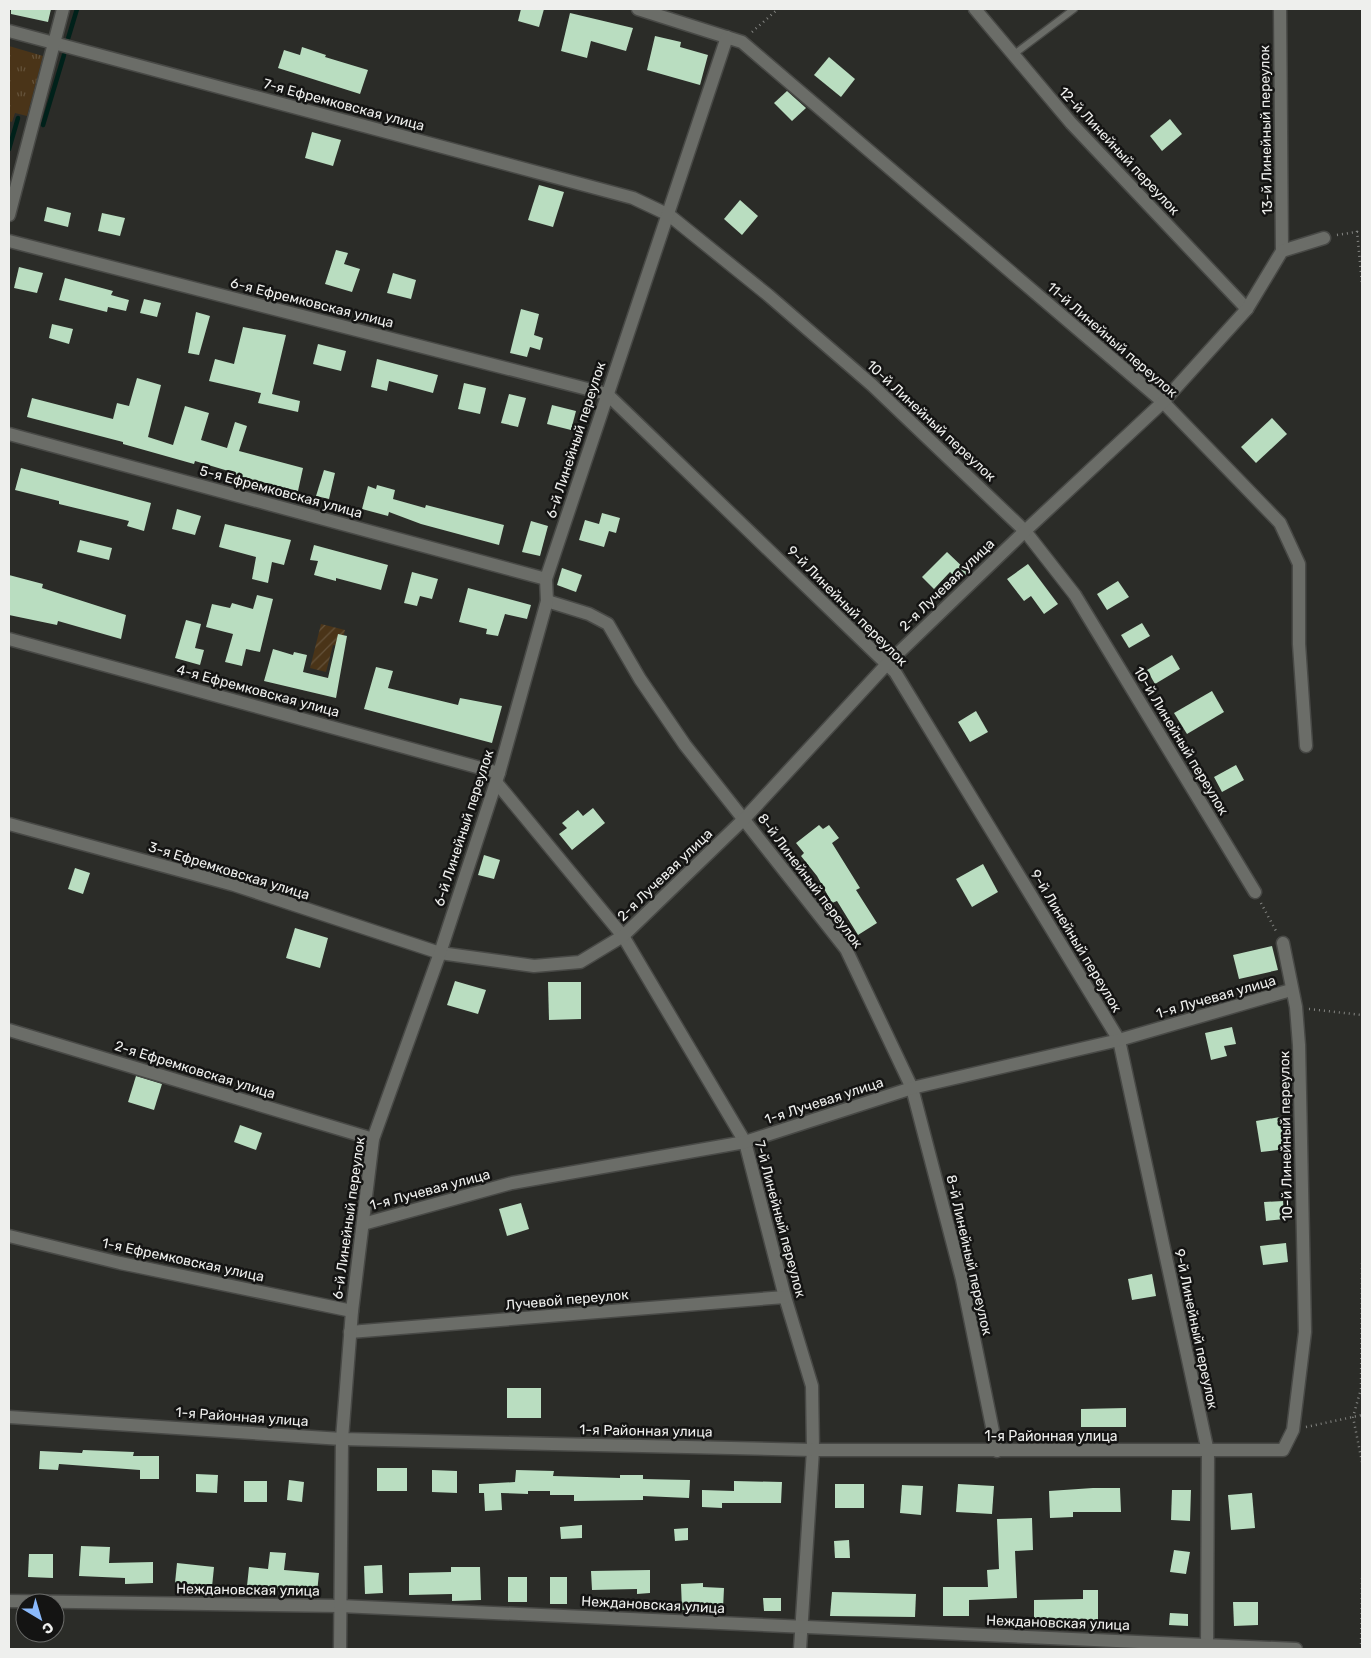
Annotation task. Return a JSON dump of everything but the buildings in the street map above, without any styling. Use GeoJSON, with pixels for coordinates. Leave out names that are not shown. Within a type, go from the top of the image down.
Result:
{"type":"FeatureCollection","features":[{"type":"Feature","properties":{"kind":"street"},"geometry":{"type":"LineString","coordinates":[[9,215],[63,9]]}},
{"type":"Feature","properties":{"kind":"street"},"geometry":{"type":"LineString","coordinates":[[638,9],[742,42]]}},
{"type":"Feature","properties":{"kind":"street","name":"12-й Линейный переулок"},"geometry":{"type":"LineString","coordinates":[[974,9],[1070,123],[1247,309]]}},
{"type":"Feature","properties":{"kind":"street","name":"13-й Линейный переулок"},"geometry":{"type":"LineString","coordinates":[[1280,9],[1282,251]]}},
{"type":"Feature","properties":{"kind":"street","name":"7-я Ефремковская улица"},"geometry":{"type":"LineString","coordinates":[[9,31],[633,198],[669,215]]}},
{"type":"Feature","properties":{"kind":"street","name":"6-й Линейный переулок"},"geometry":{"type":"LineString","coordinates":[[340,1649],[342,1439],[352,1311],[373,1139],[440,953],[497,777],[547,601],[546,579],[727,37]]}},
{"type":"Feature","properties":{"kind":"street","name":"11-й Линейный переулок"},"geometry":{"type":"LineString","coordinates":[[742,42],[1163,402],[1280,523],[1299,564],[1299,644],[1306,746]]}},
{"type":"Feature","properties":{"kind":"street","name":"10-й Линейный переулок"},"geometry":{"type":"LineString","coordinates":[[669,215],[768,295],[872,385],[1025,531],[1075,595],[1255,892]]}},
{"type":"Feature","properties":{"kind":"street"},"geometry":{"type":"LineString","coordinates":[[1282,251],[1324,238]]}},
{"type":"Feature","properties":{"kind":"street","name":"6-я Ефремковская улица"},"geometry":{"type":"LineString","coordinates":[[9,241],[607,394]]}},
{"type":"Feature","properties":{"kind":"street","name":"2-я Лучевая улица"},"geometry":{"type":"LineString","coordinates":[[440,953],[534,966],[580,962],[623,936],[744,819],[887,664],[1163,402],[1247,309],[1282,251]]}},
{"type":"Feature","properties":{"kind":"street","name":"9-й Линейный переулок"},"geometry":{"type":"LineString","coordinates":[[607,394],[896,672],[1119,1040],[1208,1452],[1207,1647]]}},
{"type":"Feature","properties":{"kind":"street","name":"5-я Ефремковская улица"},"geometry":{"type":"LineString","coordinates":[[9,434],[546,579]]}},
{"type":"Feature","properties":{"kind":"street","name":"8-й Линейный переулок"},"geometry":{"type":"LineString","coordinates":[[547,601],[589,614],[608,624],[640,679],[685,745],[846,949],[912,1088],[962,1279],[997,1451]]}},
{"type":"Feature","properties":{"kind":"street","name":"4-я Ефремковская улица"},"geometry":{"type":"LineString","coordinates":[[9,639],[497,777]]}},
{"type":"Feature","properties":{"kind":"street","name":"7-й Линейный переулок"},"geometry":{"type":"LineString","coordinates":[[497,777],[623,936],[745,1142],[785,1297],[812,1386],[813,1450],[800,1649]]}},
{"type":"Feature","properties":{"kind":"street","name":"3-я Ефремковская улица"},"geometry":{"type":"LineString","coordinates":[[9,824],[234,885],[440,953]]}},
{"type":"Feature","properties":{"kind":"street","name":"10-й Линейный переулок"},"geometry":{"type":"LineString","coordinates":[[1283,943],[1291,990],[1296,1007],[1299,1045],[1305,1332],[1293,1430],[1283,1450]]}},
{"type":"Feature","properties":{"kind":"street","name":"1-я Лучевая улица"},"geometry":{"type":"LineString","coordinates":[[363,1224],[512,1183],[745,1142],[912,1088],[1119,1040],[1291,990]]}},
{"type":"Feature","properties":{"kind":"street","name":"2-я Ефремковская улица"},"geometry":{"type":"LineString","coordinates":[[9,1030],[373,1139]]}},
{"type":"Feature","properties":{"kind":"street","name":"1-я Ефремковская улица"},"geometry":{"type":"LineString","coordinates":[[9,1236],[120,1263],[352,1311]]}},
{"type":"Feature","properties":{"kind":"street","name":"Лучевой переулок"},"geometry":{"type":"LineString","coordinates":[[350,1332],[785,1297]]}},
{"type":"Feature","properties":{"kind":"street","name":"1-я Районная улица"},"geometry":{"type":"LineString","coordinates":[[9,1417],[342,1439],[813,1450],[1208,1452],[1283,1450]]}},
{"type":"Feature","properties":{"kind":"street","name":"Неждановская улица"},"geometry":{"type":"LineString","coordinates":[[9,1601],[340,1606],[1207,1647],[1296,1649]]}},
{"type":"Feature","properties":{"kind":"lane"},"geometry":{"type":"LineString","coordinates":[[1013,55],[1074,9]]}},
{"type":"Feature","properties":{"kind":"path"},"geometry":{"type":"LineString","coordinates":[[742,42],[778,9]]}},
{"type":"Feature","properties":{"kind":"path"},"geometry":{"type":"LineString","coordinates":[[1324,238],[1362,231]]}},
{"type":"Feature","properties":{"kind":"path"},"geometry":{"type":"LineString","coordinates":[[1357,232],[1362,284]]}},
{"type":"Feature","properties":{"kind":"path"},"geometry":{"type":"LineString","coordinates":[[1255,892],[1283,943]]}},
{"type":"Feature","properties":{"kind":"path"},"geometry":{"type":"LineString","coordinates":[[1296,1007],[1362,1016]]}},
{"type":"Feature","properties":{"kind":"path"},"geometry":{"type":"LineString","coordinates":[[1362,1263],[1361,1389],[1353,1417],[1362,1462]]}},
{"type":"Feature","properties":{"kind":"path"},"geometry":{"type":"LineString","coordinates":[[1293,1430],[1362,1415]]}},
{"type":"Feature","properties":{"kind":"path"},"geometry":{"type":"LineString","coordinates":[[1361,1649],[1362,1576]]}},
{"type":"Feature","properties":{"kind":"green space"},"geometry":{"type":"Polygon","coordinates":[[[9,46],[43,56],[27,116],[15,113],[12,122],[9,121],[9,46]]]}},
{"type":"Feature","properties":{"kind":"green space"},"geometry":{"type":"Polygon","coordinates":[[[321,624],[345,630],[341,646],[333,645],[326,672],[310,668],[321,624]]]}},
{"type":"Feature","properties":{"kind":"waterway"},"geometry":{"type":"LineString","coordinates":[[67,42],[77,9]]}},
{"type":"Feature","properties":{"kind":"waterway"},"geometry":{"type":"LineString","coordinates":[[43,125],[64,55]]}},
{"type":"Feature","properties":{"kind":"waterway"},"geometry":{"type":"LineString","coordinates":[[9,149],[18,118]]}}]}
